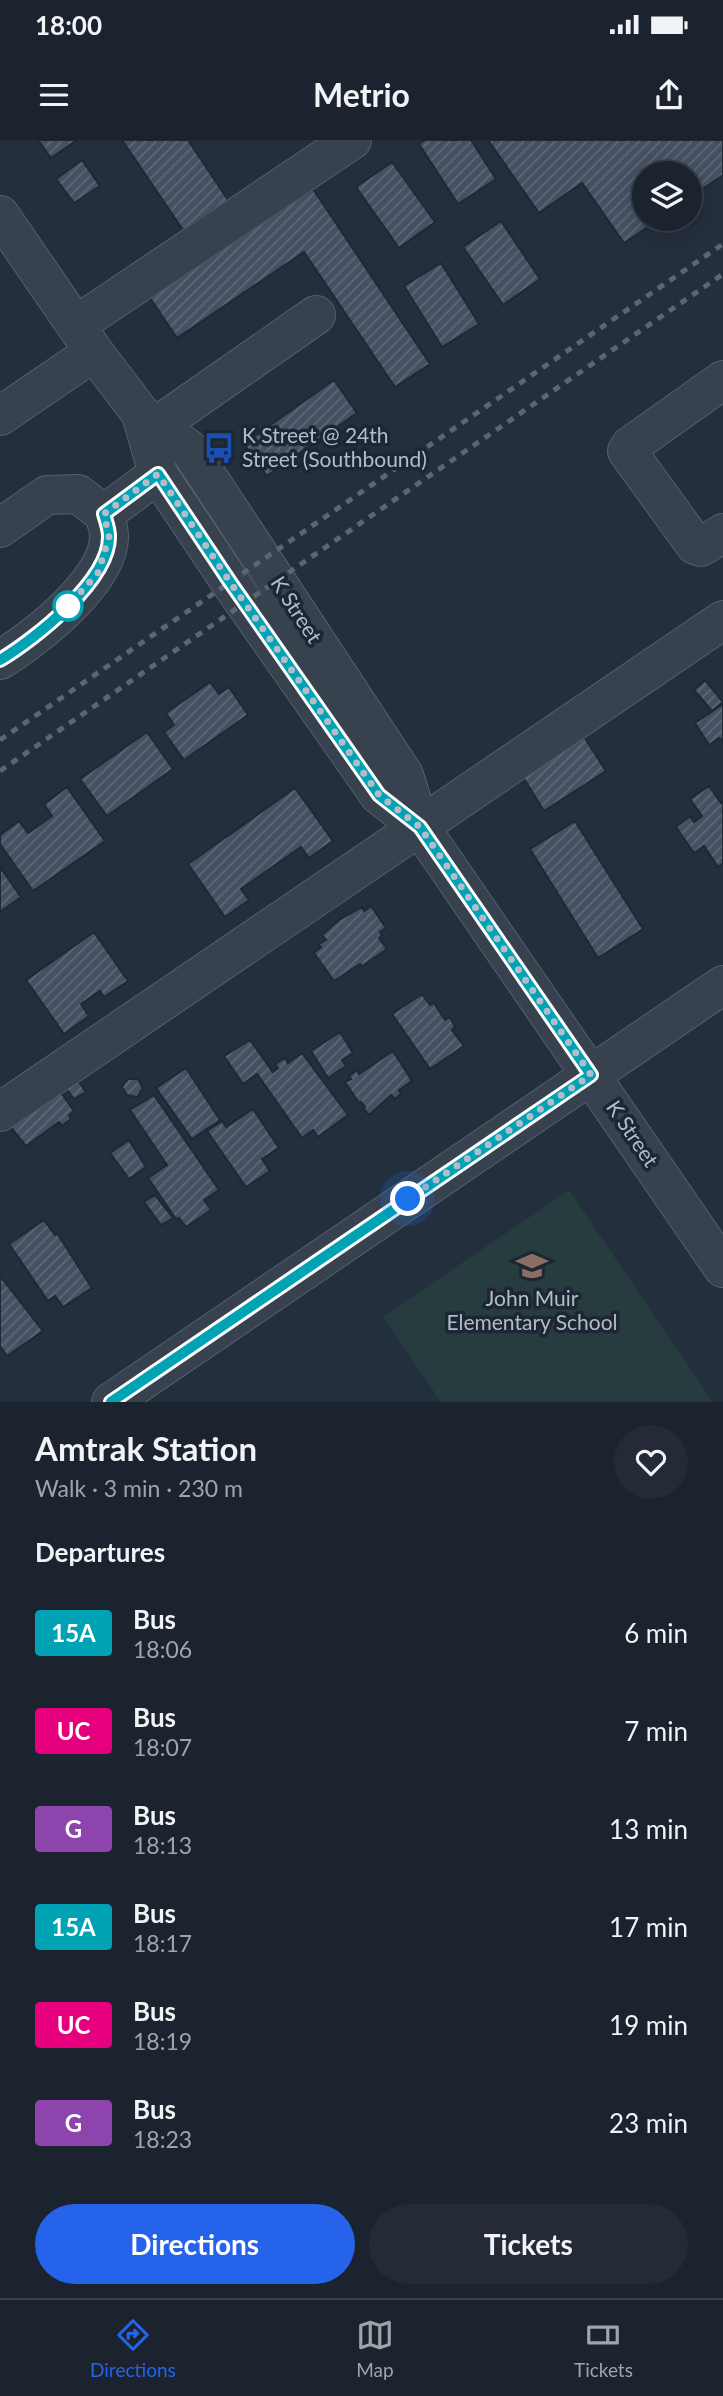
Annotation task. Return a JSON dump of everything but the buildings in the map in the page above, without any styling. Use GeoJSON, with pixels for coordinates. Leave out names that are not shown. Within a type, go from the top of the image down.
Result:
{"type":"FeatureCollection","features":[{"type":"Feature","properties":{"kind":"street"},"geometry":{"type":"LineString","coordinates":[[0,416],[85,339],[352,140]]}},
{"type":"Feature","properties":{"kind":"street","name":"K Street"},"geometry":{"type":"LineString","coordinates":[[0,215],[85,339],[149,420],[190,450],[404,775],[420,827]]}},
{"type":"Feature","properties":{"kind":"street"},"geometry":{"type":"LineString","coordinates":[[149,420],[316,315]]}},
{"type":"Feature","properties":{"kind":"street"},"geometry":{"type":"LineString","coordinates":[[723,380],[630,446],[627,451],[695,545],[701,547],[723,533]]}},
{"type":"Feature","properties":{"kind":"street","name":"K Street"},"geometry":{"type":"LineString","coordinates":[[149,420],[158,474],[230,582],[379,795],[420,827],[723,1268]]}},
{"type":"Feature","properties":{"kind":"street"},"geometry":{"type":"LineString","coordinates":[[104,514],[158,474]]}},
{"type":"Feature","properties":{"kind":"street"},"geometry":{"type":"LineString","coordinates":[[0,528],[47,495],[78,495],[104,514],[109,537],[98,573],[66,608],[0,660]]}},
{"type":"Feature","properties":{"kind":"street"},"geometry":{"type":"LineString","coordinates":[[0,1112],[723,620]]}},
{"type":"Feature","properties":{"kind":"street"},"geometry":{"type":"LineString","coordinates":[[111,1402],[723,985]]}},
{"type":"Feature","properties":{"kind":"green space","name":"John Muir Elementary School"},"geometry":{"type":"Polygon","coordinates":[[[569,1190],[713,1402],[441,1402],[383,1317],[569,1190]]]}},
{"type":"Feature","properties":{"kind":"railway"},"geometry":{"type":"LineString","coordinates":[[0,740],[723,244]]}},
{"type":"Feature","properties":{"kind":"railway"},"geometry":{"type":"LineString","coordinates":[[0,771],[723,274]]}},
{"type":"Feature","properties":{"kind":"bus line","name":"15A"},"geometry":{"type":"LineString","coordinates":[[0,660],[66,608],[98,573],[109,537],[104,514],[158,474],[379,795],[420,827],[591,1075],[111,1402]]}},
{"type":"Feature","properties":{"kind":"place","name":"K Street @ 24th Street (Southbound)"},"geometry":{"type":"Point","coordinates":[219,448]}},
{"type":"Feature","properties":{"kind":"place","name":"John Muir Elementary School"},"geometry":{"type":"Point","coordinates":[532,1266]}},
{"type":"Feature","properties":{"kind":"route"},"geometry":{"type":"LineString","coordinates":[[68,606],[66,608],[98,573],[109,537],[104,514],[158,474],[379,795],[420,827],[591,1075],[408,1199]]}}]}
